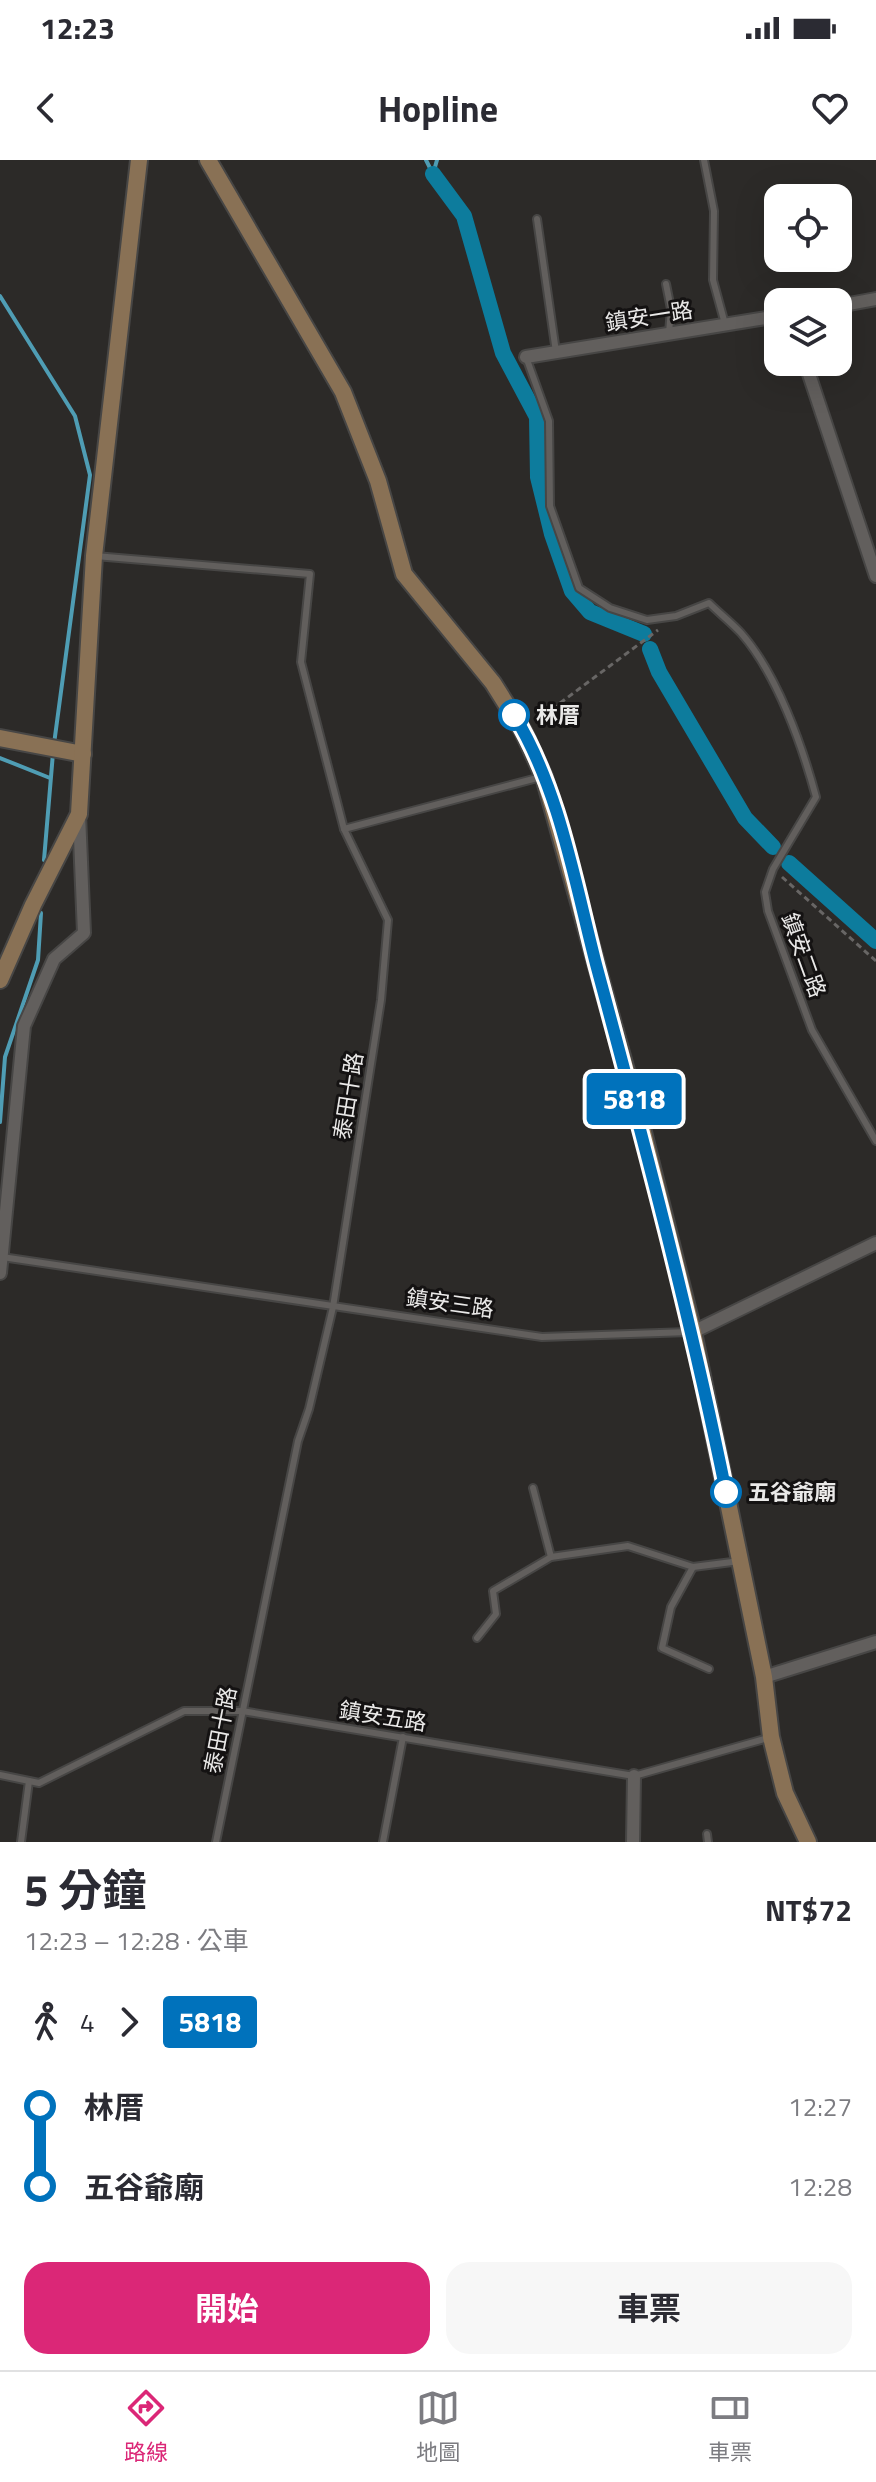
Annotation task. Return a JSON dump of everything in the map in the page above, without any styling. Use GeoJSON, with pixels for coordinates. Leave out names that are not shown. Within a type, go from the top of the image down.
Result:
{"type":"FeatureCollection","features":[{"type":"Feature","properties":{"kind":"street"},"geometry":{"type":"LineString","coordinates":[[0,1273],[24,1026],[54,959],[84,933],[79,814],[94,556],[139,160]]}},
{"type":"Feature","properties":{"kind":"street"},"geometry":{"type":"LineString","coordinates":[[208,160],[343,392],[378,481],[404,574],[493,683],[523,731],[544,777],[642,1128],[693,1332],[764,1677],[771,1737],[785,1793],[808,1842]]}},
{"type":"Feature","properties":{"kind":"street"},"geometry":{"type":"LineString","coordinates":[[852,303],[876,299]]}},
{"type":"Feature","properties":{"kind":"street","name":"鎮安一路"},"geometry":{"type":"LineString","coordinates":[[526,357],[764,318]]}},
{"type":"Feature","properties":{"kind":"street"},"geometry":{"type":"LineString","coordinates":[[810,376],[876,576]]}},
{"type":"Feature","properties":{"kind":"street"},"geometry":{"type":"LineString","coordinates":[[0,738],[83,754]]}},
{"type":"Feature","properties":{"kind":"street"},"geometry":{"type":"LineString","coordinates":[[0,980],[33,905],[79,814]]}},
{"type":"Feature","properties":{"kind":"street","name":"鎮安三路"},"geometry":{"type":"LineString","coordinates":[[693,1332],[876,1243]]}},
{"type":"Feature","properties":{"kind":"street"},"geometry":{"type":"LineString","coordinates":[[764,1677],[876,1642]]}},
{"type":"Feature","properties":{"kind":"street"},"geometry":{"type":"LineString","coordinates":[[633,1842],[634,1776]]}},
{"type":"Feature","properties":{"kind":"lane"},"geometry":{"type":"LineString","coordinates":[[704,160],[714,211],[713,280],[725,324]]}},
{"type":"Feature","properties":{"kind":"lane"},"geometry":{"type":"LineString","coordinates":[[537,219],[556,352]]}},
{"type":"Feature","properties":{"kind":"lane"},"geometry":{"type":"LineString","coordinates":[[666,284],[671,309],[669,333]]}},
{"type":"Feature","properties":{"kind":"lane","name":"鎮安二路"},"geometry":{"type":"LineString","coordinates":[[526,357],[549,421],[550,506],[579,588],[610,608],[647,620],[676,616],[709,603],[742,634],[770,679],[804,753],[816,797],[773,869],[765,892],[768,911],[807,1016],[876,1141]]}},
{"type":"Feature","properties":{"kind":"lane","name":"泰田十路"},"geometry":{"type":"LineString","coordinates":[[94,556],[310,574],[301,662],[344,829],[388,920],[381,1000],[333,1307],[309,1409],[298,1441],[216,1842]]}},
{"type":"Feature","properties":{"kind":"lane"},"geometry":{"type":"LineString","coordinates":[[344,829],[544,777]]}},
{"type":"Feature","properties":{"kind":"lane","name":"鎮安三路"},"geometry":{"type":"LineString","coordinates":[[1,1257],[542,1337],[693,1332]]}},
{"type":"Feature","properties":{"kind":"lane"},"geometry":{"type":"LineString","coordinates":[[533,1488],[551,1557]]}},
{"type":"Feature","properties":{"kind":"lane"},"geometry":{"type":"LineString","coordinates":[[477,1638],[496,1614],[493,1591],[551,1557],[628,1546],[693,1567],[740,1561]]}},
{"type":"Feature","properties":{"kind":"lane"},"geometry":{"type":"LineString","coordinates":[[693,1567],[671,1607],[662,1648],[709,1669]]}},
{"type":"Feature","properties":{"kind":"lane","name":"鎮安五路"},"geometry":{"type":"LineString","coordinates":[[0,1775],[39,1783],[184,1711],[242,1711],[634,1776],[771,1737]]}},
{"type":"Feature","properties":{"kind":"lane"},"geometry":{"type":"LineString","coordinates":[[383,1842],[403,1737]]}},
{"type":"Feature","properties":{"kind":"lane"},"geometry":{"type":"LineString","coordinates":[[21,1842],[29,1781]]}},
{"type":"Feature","properties":{"kind":"path"},"geometry":{"type":"LineString","coordinates":[[523,731],[676,616]]}},
{"type":"Feature","properties":{"kind":"path"},"geometry":{"type":"LineString","coordinates":[[773,869],[876,961]]}},
{"type":"Feature","properties":{"kind":"waterway"},"geometry":{"type":"LineString","coordinates":[[426,160],[433,174]]}},
{"type":"Feature","properties":{"kind":"waterway"},"geometry":{"type":"LineString","coordinates":[[433,174],[437,160]]}},
{"type":"Feature","properties":{"kind":"waterway"},"geometry":{"type":"LineString","coordinates":[[433,174],[464,216],[503,353],[537,417],[538,477],[552,534],[572,591],[590,612],[644,634]]}},
{"type":"Feature","properties":{"kind":"waterway"},"geometry":{"type":"LineString","coordinates":[[0,296],[75,416],[90,475],[54,744]]}},
{"type":"Feature","properties":{"kind":"waterway"},"geometry":{"type":"LineString","coordinates":[[650,649],[659,672],[745,818],[773,847]]}},
{"type":"Feature","properties":{"kind":"waterway"},"geometry":{"type":"LineString","coordinates":[[44,860],[53,753]]}},
{"type":"Feature","properties":{"kind":"waterway"},"geometry":{"type":"LineString","coordinates":[[0,758],[50,778]]}},
{"type":"Feature","properties":{"kind":"waterway"},"geometry":{"type":"LineString","coordinates":[[789,863],[876,941]]}},
{"type":"Feature","properties":{"kind":"waterway"},"geometry":{"type":"LineString","coordinates":[[0,1122],[5,1057],[38,960],[41,913]]}},
{"type":"Feature","properties":{"kind":"bus line","name":"5818"},"geometry":{"type":"LineString","coordinates":[[514,715],[544,777],[642,1128],[693,1332],[726,1492]]}},
{"type":"Feature","properties":{"kind":"place","name":"林厝"},"geometry":{"type":"Point","coordinates":[514,715]}},
{"type":"Feature","properties":{"kind":"place","name":"五谷爺廟"},"geometry":{"type":"Point","coordinates":[726,1492]}}]}
